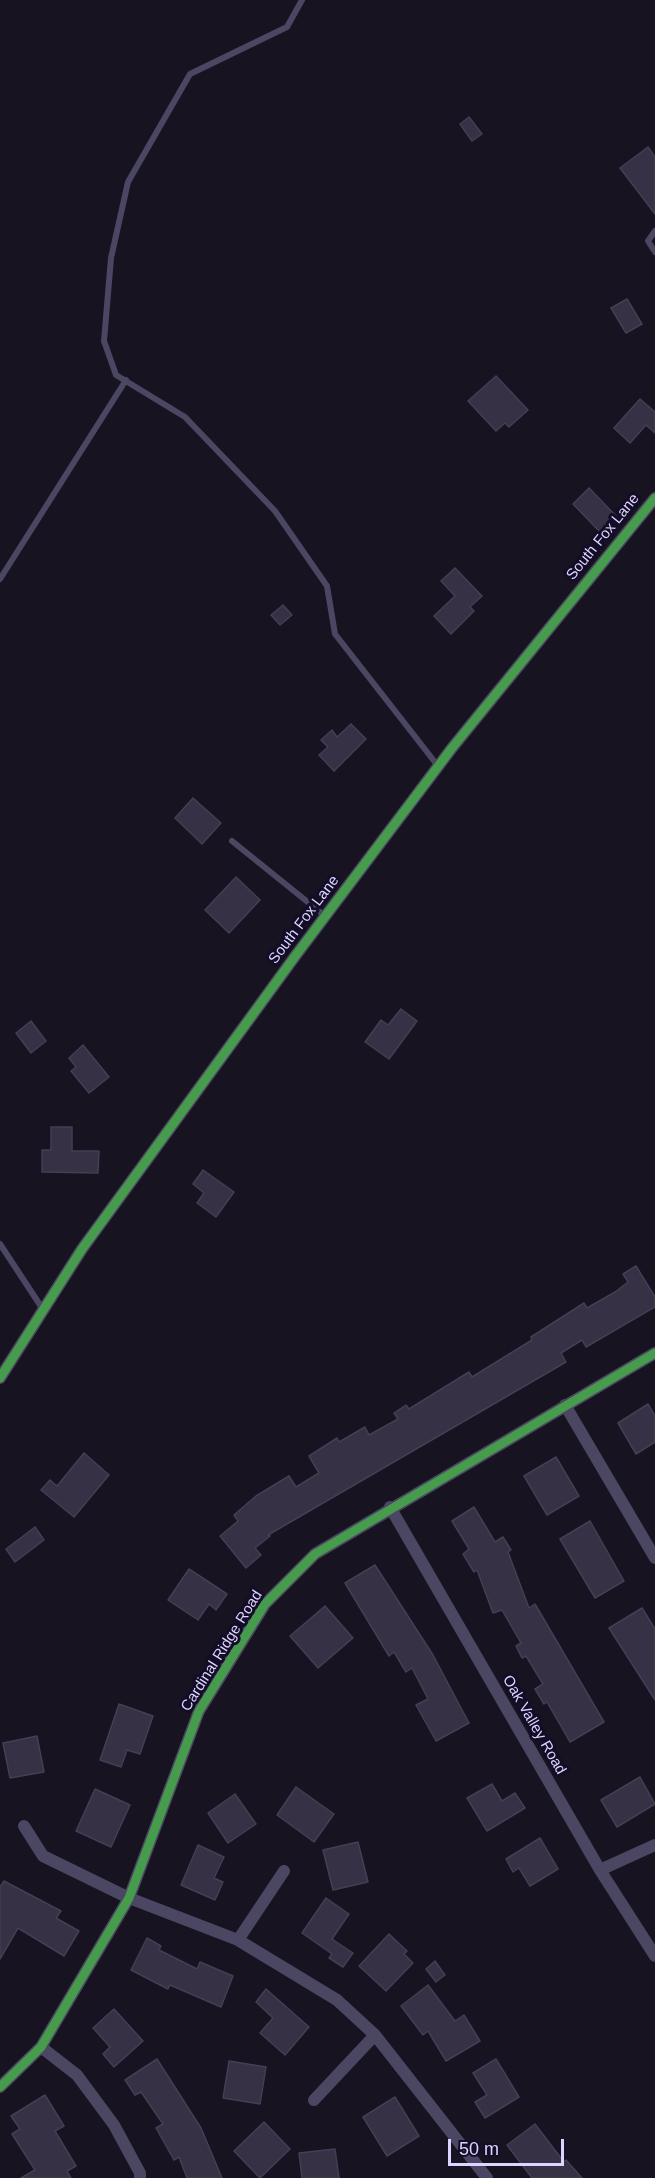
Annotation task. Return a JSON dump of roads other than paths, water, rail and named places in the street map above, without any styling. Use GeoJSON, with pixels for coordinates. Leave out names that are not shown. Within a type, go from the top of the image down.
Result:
{"type":"FeatureCollection","features":[{"type":"Feature","properties":{"kind":"street","name":"South Fox Lane"},"geometry":{"type":"LineString","coordinates":[[0,1378],[42,1308],[169,1126],[325,916],[438,766],[655,498]]}},
{"type":"Feature","properties":{"kind":"street","name":"Cardinal Ridge Road"},"geometry":{"type":"LineString","coordinates":[[0,2087],[41,2047],[129,1898],[199,1711],[265,1604],[315,1554],[390,1507],[655,1353]]}},
{"type":"Feature","properties":{"kind":"street"},"geometry":{"type":"LineString","coordinates":[[566,1405],[655,1558]]}},
{"type":"Feature","properties":{"kind":"street","name":"Oak Valley Road"},"geometry":{"type":"LineString","coordinates":[[390,1507],[600,1870],[655,1956]]}},
{"type":"Feature","properties":{"kind":"street"},"geometry":{"type":"LineString","coordinates":[[24,1826],[43,1856],[129,1898],[238,1940],[337,2000],[375,2035],[487,2178]]}},
{"type":"Feature","properties":{"kind":"street"},"geometry":{"type":"LineString","coordinates":[[600,1870],[655,1845]]}},
{"type":"Feature","properties":{"kind":"street"},"geometry":{"type":"LineString","coordinates":[[238,1940],[284,1871]]}},
{"type":"Feature","properties":{"kind":"street"},"geometry":{"type":"LineString","coordinates":[[314,2100],[375,2035]]}},
{"type":"Feature","properties":{"kind":"street"},"geometry":{"type":"LineString","coordinates":[[41,2047],[77,2075],[114,2125],[140,2173],[140,2178]]}},
{"type":"Feature","properties":{"kind":"lane"},"geometry":{"type":"LineString","coordinates":[[302,0],[286,27],[190,74],[128,182],[111,258],[104,341],[116,375],[185,417],[275,511],[327,586],[335,634],[438,766]]}},
{"type":"Feature","properties":{"kind":"lane"},"geometry":{"type":"LineString","coordinates":[[655,231],[648,241],[655,252]]}},
{"type":"Feature","properties":{"kind":"lane"},"geometry":{"type":"LineString","coordinates":[[0,579],[126,380]]}},
{"type":"Feature","properties":{"kind":"lane"},"geometry":{"type":"LineString","coordinates":[[232,841],[325,916]]}},
{"type":"Feature","properties":{"kind":"lane"},"geometry":{"type":"LineString","coordinates":[[0,1244],[42,1308]]}}]}
